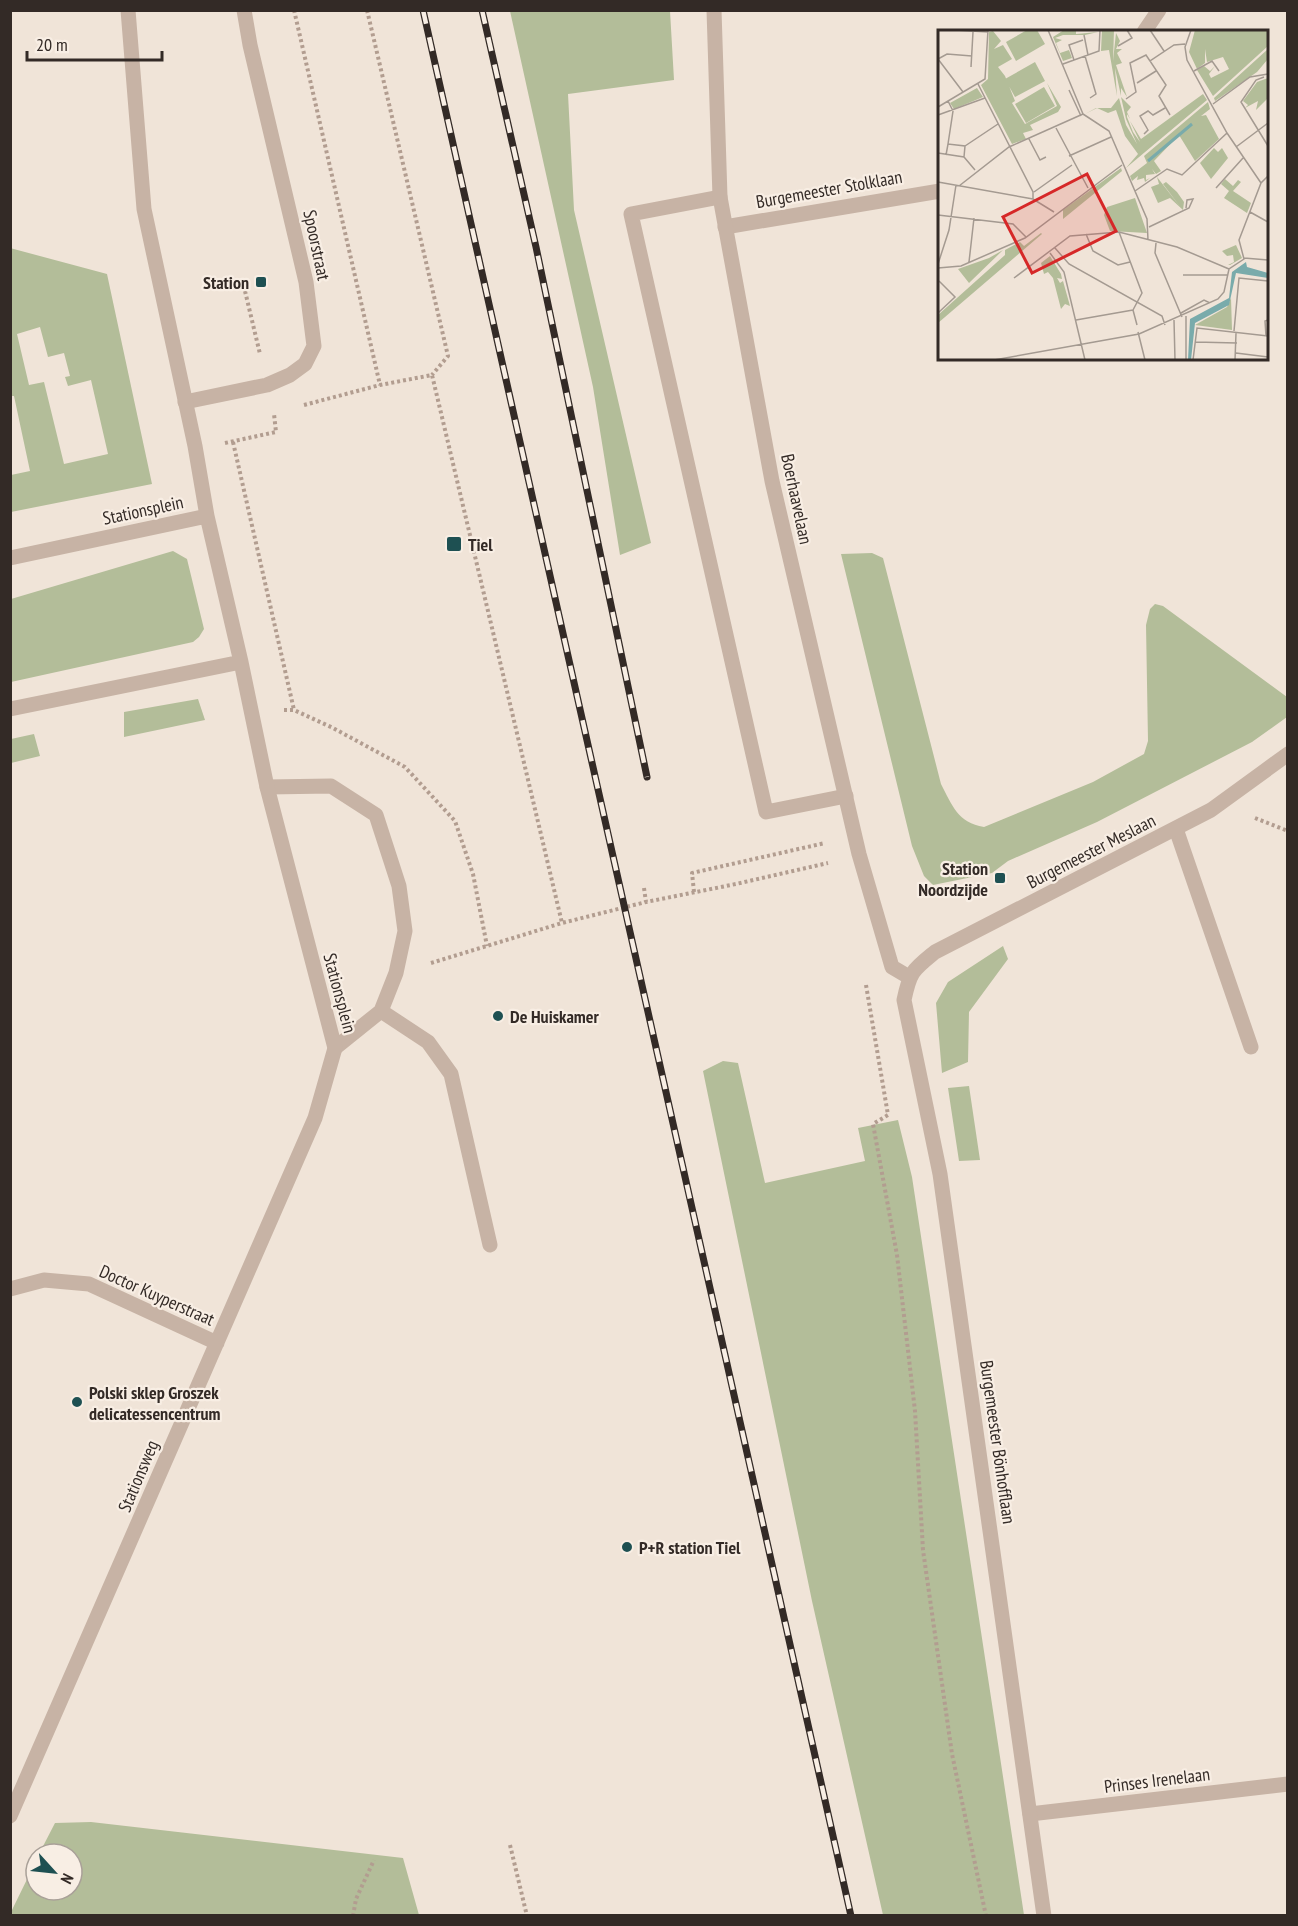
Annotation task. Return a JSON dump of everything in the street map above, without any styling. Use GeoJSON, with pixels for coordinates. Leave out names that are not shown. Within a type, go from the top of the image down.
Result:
{"type":"FeatureCollection","features":[{"type":"Feature","properties":{"kind":"street"},"geometry":{"type":"LineString","coordinates":[[128,10],[144,208],[207,516]]}},
{"type":"Feature","properties":{"kind":"street","name":"Spoorstraat"},"geometry":{"type":"LineString","coordinates":[[185,402],[267,385],[290,375],[305,364],[314,346],[306,282],[250,45],[244,10]]}},
{"type":"Feature","properties":{"kind":"street","name":"Boerhaavelaan"},"geometry":{"type":"LineString","coordinates":[[714,10],[720,197],[772,481],[855,836],[892,967],[909,976]]}},
{"type":"Feature","properties":{"kind":"street"},"geometry":{"type":"LineString","coordinates":[[1145,30],[1159,10]]}},
{"type":"Feature","properties":{"kind":"street","name":"Burgemeester Stolklaan"},"geometry":{"type":"LineString","coordinates":[[725,227],[938,190]]}},
{"type":"Feature","properties":{"kind":"street"},"geometry":{"type":"LineString","coordinates":[[720,197],[632,214],[766,812],[846,796]]}},
{"type":"Feature","properties":{"kind":"street","name":"Stationsplein"},"geometry":{"type":"LineString","coordinates":[[10,558],[207,516],[267,787],[334,1048],[381,1011],[396,973],[405,931],[399,886],[376,815],[331,786],[267,787]]}},
{"type":"Feature","properties":{"kind":"street"},"geometry":{"type":"LineString","coordinates":[[10,709],[241,662]]}},
{"type":"Feature","properties":{"kind":"street","name":"Burgemeester Meslaan"},"geometry":{"type":"LineString","coordinates":[[909,976],[935,952],[1221,804],[1287,754]]}},
{"type":"Feature","properties":{"kind":"street"},"geometry":{"type":"LineString","coordinates":[[1176,829],[1251,1047]]}},
{"type":"Feature","properties":{"kind":"street","name":"Burgemeester Bönhofflaan"},"geometry":{"type":"LineString","coordinates":[[909,976],[904,1000],[940,1174],[1044,1916]]}},
{"type":"Feature","properties":{"kind":"street"},"geometry":{"type":"LineString","coordinates":[[381,1011],[428,1042],[451,1074],[490,1245]]}},
{"type":"Feature","properties":{"kind":"street","name":"Stationsweg"},"geometry":{"type":"LineString","coordinates":[[10,1816],[315,1118],[334,1048]]}},
{"type":"Feature","properties":{"kind":"street","name":"Doctor Kuyperstraat"},"geometry":{"type":"LineString","coordinates":[[10,1289],[44,1280],[90,1284],[217,1343]]}},
{"type":"Feature","properties":{"kind":"street","name":"Prinses Irenelaan"},"geometry":{"type":"LineString","coordinates":[[1030,1814],[1287,1784]]}},
{"type":"Feature","properties":{"kind":"path"},"geometry":{"type":"LineString","coordinates":[[294,10],[380,385]]}},
{"type":"Feature","properties":{"kind":"path"},"geometry":{"type":"LineString","coordinates":[[295,408],[380,385],[432,375],[448,356],[367,10]]}},
{"type":"Feature","properties":{"kind":"path"},"geometry":{"type":"LineString","coordinates":[[432,375],[562,923]]}},
{"type":"Feature","properties":{"kind":"path"},"geometry":{"type":"LineString","coordinates":[[274,414],[285,411]]}},
{"type":"Feature","properties":{"kind":"path"},"geometry":{"type":"LineString","coordinates":[[233,441],[294,710],[405,766],[454,821],[472,874],[487,946]]}},
{"type":"Feature","properties":{"kind":"path"},"geometry":{"type":"LineString","coordinates":[[694,892],[692,873],[855,836]]}},
{"type":"Feature","properties":{"kind":"path"},"geometry":{"type":"LineString","coordinates":[[396,973],[562,923],[646,902],[831,863]]}},
{"type":"Feature","properties":{"kind":"path"},"geometry":{"type":"LineString","coordinates":[[644,888],[646,902]]}},
{"type":"Feature","properties":{"kind":"path"},"geometry":{"type":"LineString","coordinates":[[864,975],[888,1115],[873,1125],[898,1266],[915,1411],[923,1550],[952,1754],[986,1916]]}},
{"type":"Feature","properties":{"kind":"path"},"geometry":{"type":"LineString","coordinates":[[510,1845],[527,1916]]}},
{"type":"Feature","properties":{"kind":"path"},"geometry":{"type":"LineString","coordinates":[[353,1916],[356,1899],[374,1860]]}},
{"type":"Feature","properties":{"kind":"green space"},"geometry":{"type":"Polygon","coordinates":[[[510,11],[670,11],[674,80],[568,94],[574,210],[651,543],[620,555],[593,387],[510,11]]]}},
{"type":"Feature","properties":{"kind":"green space"},"geometry":{"type":"Polygon","coordinates":[[[10,248],[107,274],[152,484],[11,512],[11,475],[30,471],[14,396],[11,396],[10,248]],[[40,327],[17,334],[29,385],[44,382],[64,464],[108,454],[91,380],[68,386],[65,377],[70,376],[64,353],[48,357],[40,327]]]}},
{"type":"Feature","properties":{"kind":"green space"},"geometry":{"type":"Polygon","coordinates":[[[173,551],[187,559],[204,629],[193,642],[11,682],[11,599],[173,551]]]}},
{"type":"Feature","properties":{"kind":"green space"},"geometry":{"type":"Polygon","coordinates":[[[872,553],[883,558],[941,784],[957,812],[975,825],[984,827],[1093,782],[1144,754],[1148,741],[1146,625],[1150,609],[1155,604],[1163,606],[1287,697],[1287,717],[1252,742],[1097,822],[1008,861],[992,873],[933,885],[924,876],[912,846],[841,554],[872,553]]]}},
{"type":"Feature","properties":{"kind":"green space"},"geometry":{"type":"Polygon","coordinates":[[[198,699],[205,720],[124,737],[124,712],[198,699]]]}},
{"type":"Feature","properties":{"kind":"green space"},"geometry":{"type":"Polygon","coordinates":[[[34,734],[40,756],[11,763],[11,739],[34,734]]]}},
{"type":"Feature","properties":{"kind":"green space"},"geometry":{"type":"Polygon","coordinates":[[[1003,946],[1008,959],[969,1012],[968,1062],[942,1073],[936,1003],[948,982],[1003,946]]]}},
{"type":"Feature","properties":{"kind":"green space"},"geometry":{"type":"Polygon","coordinates":[[[723,1061],[738,1063],[765,1183],[865,1161],[858,1128],[898,1120],[912,1177],[1024,1915],[883,1915],[812,1601],[703,1071],[723,1061]]]}},
{"type":"Feature","properties":{"kind":"green space"},"geometry":{"type":"Polygon","coordinates":[[[969,1086],[980,1160],[959,1161],[948,1088],[969,1086]]]}},
{"type":"Feature","properties":{"kind":"green space"},"geometry":{"type":"Polygon","coordinates":[[[91,1822],[403,1858],[419,1915],[11,1915],[24,1885],[24,1902],[84,1902],[84,1842],[45,1842],[55,1823],[91,1822]]]}},
{"type":"Feature","properties":{"kind":"railway"},"geometry":{"type":"LineString","coordinates":[[423,10],[851,1916]]}},
{"type":"Feature","properties":{"kind":"railway"},"geometry":{"type":"LineString","coordinates":[[482,10],[536,247],[647,777]]}},
{"type":"Feature","properties":{"kind":"place","name":"Station"},"geometry":{"type":"Point","coordinates":[261,282]}},
{"type":"Feature","properties":{"kind":"place","name":"Tiel"},"geometry":{"type":"Point","coordinates":[454,544]}},
{"type":"Feature","properties":{"kind":"place","name":"Station Noordzijde"},"geometry":{"type":"Point","coordinates":[1000,878]}},
{"type":"Feature","properties":{"kind":"place","name":"De Huiskamer"},"geometry":{"type":"Point","coordinates":[498,1016]}},
{"type":"Feature","properties":{"kind":"place","name":"Polski sklep Groszek delicatessencentrum"},"geometry":{"type":"Point","coordinates":[77,1402]}},
{"type":"Feature","properties":{"kind":"place","name":"P+R station Tiel"},"geometry":{"type":"Point","coordinates":[627,1547]}}]}
